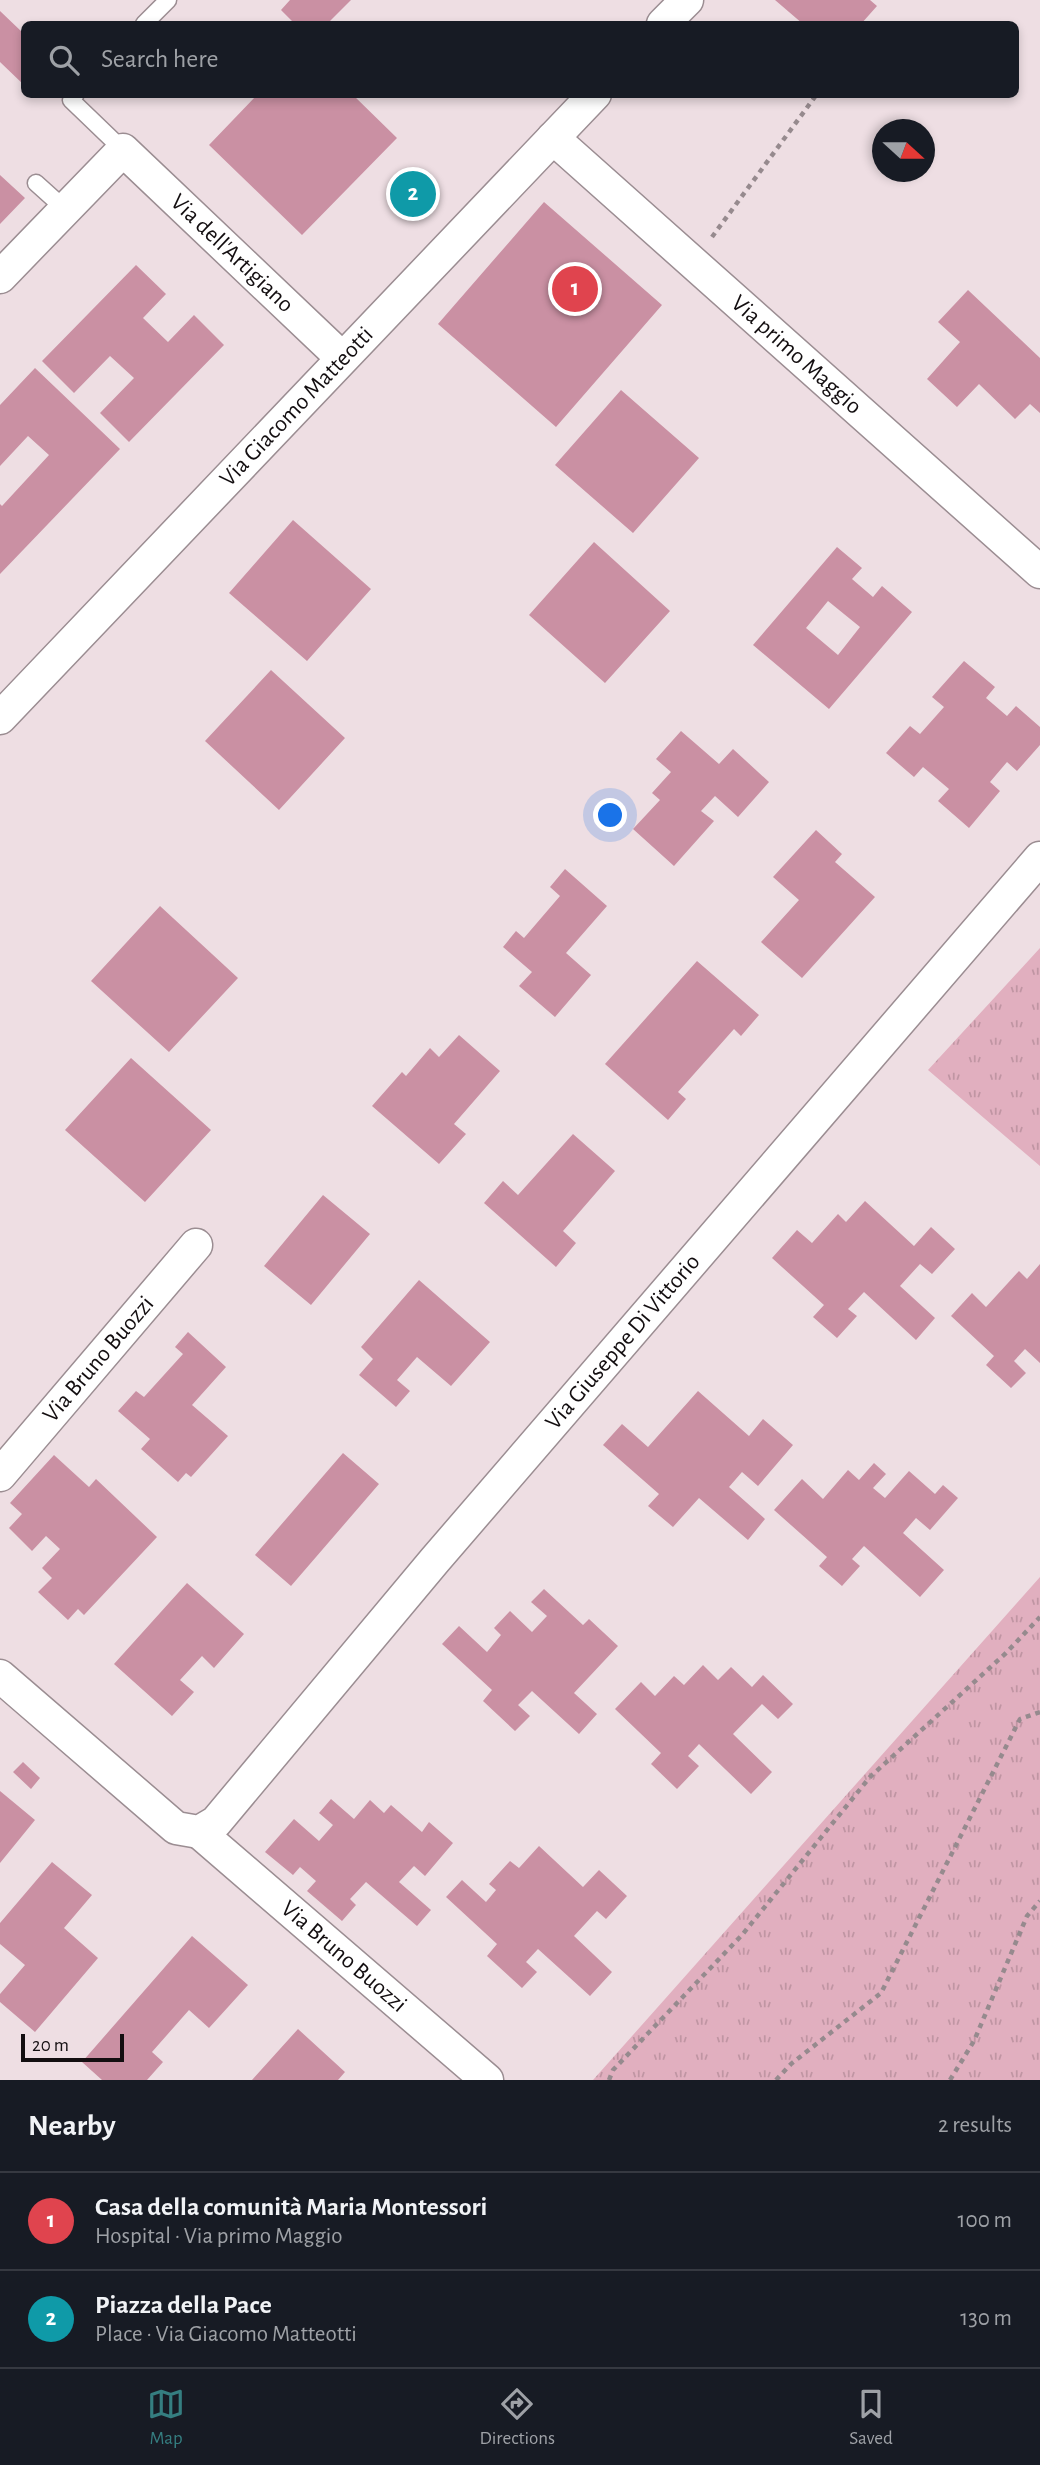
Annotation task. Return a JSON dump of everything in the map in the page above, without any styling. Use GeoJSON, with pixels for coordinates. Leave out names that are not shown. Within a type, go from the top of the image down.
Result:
{"type":"FeatureCollection","features":[{"type":"Feature","properties":{"kind":"street"},"geometry":{"type":"LineString","coordinates":[[666,21],[687,0]]}},
{"type":"Feature","properties":{"kind":"street","name":"Via Giacomo Matteotti"},"geometry":{"type":"LineString","coordinates":[[0,718],[591,98]]}},
{"type":"Feature","properties":{"kind":"street","name":"Via primo Maggio"},"geometry":{"type":"LineString","coordinates":[[553,138],[1040,572]]}},
{"type":"Feature","properties":{"kind":"street"},"geometry":{"type":"LineString","coordinates":[[0,277],[123,150]]}},
{"type":"Feature","properties":{"kind":"street","name":"Via dell'Artigiano"},"geometry":{"type":"LineString","coordinates":[[123,150],[342,358]]}},
{"type":"Feature","properties":{"kind":"street","name":"Via Giuseppe Di Vittorio"},"geometry":{"type":"LineString","coordinates":[[204,1830],[244,1791],[435,1560],[1040,858]]}},
{"type":"Feature","properties":{"kind":"street","name":"Via Bruno Buozzi"},"geometry":{"type":"LineString","coordinates":[[0,1475],[196,1245]]}},
{"type":"Feature","properties":{"kind":"street","name":"Via Bruno Buozzi"},"geometry":{"type":"LineString","coordinates":[[0,1676],[176,1828],[204,1830],[487,2080]]}},
{"type":"Feature","properties":{"kind":"lane"},"geometry":{"type":"LineString","coordinates":[[147,21],[168,0]]}},
{"type":"Feature","properties":{"kind":"lane","name":"Via dell'Artigiano"},"geometry":{"type":"LineString","coordinates":[[73,98],[71,100],[123,150]]}},
{"type":"Feature","properties":{"kind":"lane"},"geometry":{"type":"LineString","coordinates":[[36,183],[66,210]]}},
{"type":"Feature","properties":{"kind":"path"},"geometry":{"type":"LineString","coordinates":[[692,262],[814,98]]}},
{"type":"Feature","properties":{"kind":"path"},"geometry":{"type":"LineString","coordinates":[[609,2080],[613,2070],[742,1935],[870,1776],[1006,1653],[1040,1617]]}},
{"type":"Feature","properties":{"kind":"path"},"geometry":{"type":"LineString","coordinates":[[776,2080],[791,2064],[881,1993],[1020,1719],[1040,1712]]}},
{"type":"Feature","properties":{"kind":"path"},"geometry":{"type":"LineString","coordinates":[[950,2080],[974,2041],[1027,1916],[1040,1901]]}},
{"type":"Feature","properties":{"kind":"green space"},"geometry":{"type":"Polygon","coordinates":[[[1040,948],[1040,1166],[928,1070],[1040,948]]]}},
{"type":"Feature","properties":{"kind":"green space"},"geometry":{"type":"Polygon","coordinates":[[[1040,1577],[1040,2080],[593,2080],[1040,1577]]]}},
{"type":"Feature","properties":{"kind":"building"},"geometry":{"type":"Polygon","coordinates":[[[290,0],[351,0],[330,21],[292,21],[281,10],[290,0]]]}},
{"type":"Feature","properties":{"kind":"building"},"geometry":{"type":"Polygon","coordinates":[[[775,0],[870,0],[877,6],[864,21],[800,21],[775,0]]]}},
{"type":"Feature","properties":{"kind":"building"},"geometry":{"type":"Polygon","coordinates":[[[0,11],[21,31],[21,82],[0,62],[0,11]]]}},
{"type":"Feature","properties":{"kind":"building"},"geometry":{"type":"Polygon","coordinates":[[[254,98],[356,98],[397,138],[302,235],[209,145],[254,98]]]}},
{"type":"Feature","properties":{"kind":"building"},"geometry":{"type":"Polygon","coordinates":[[[0,175],[25,198],[0,224],[0,175]]]}},
{"type":"Feature","properties":{"kind":"building"},"geometry":{"type":"Polygon","coordinates":[[[544,202],[662,305],[556,427],[438,324],[544,202]]]}},
{"type":"Feature","properties":{"kind":"building"},"geometry":{"type":"Polygon","coordinates":[[[136,265],[166,294],[143,318],[168,342],[194,315],[224,345],[129,442],[100,413],[134,378],[110,356],[74,393],[42,361],[136,265]]]}},
{"type":"Feature","properties":{"kind":"building"},"geometry":{"type":"Polygon","coordinates":[[[968,290],[1040,358],[1040,413],[1030,404],[1015,419],[979,384],[957,407],[927,379],[960,342],[938,322],[968,290]]]}},
{"type":"Feature","properties":{"kind":"building"},"geometry":{"type":"Polygon","coordinates":[[[35,368],[120,449],[0,574],[0,504],[2,506],[49,455],[28,436],[0,466],[0,405],[35,368]]]}},
{"type":"Feature","properties":{"kind":"building"},"geometry":{"type":"Polygon","coordinates":[[[621,390],[699,458],[633,533],[555,465],[621,390]]]}},
{"type":"Feature","properties":{"kind":"building"},"geometry":{"type":"Polygon","coordinates":[[[293,520],[371,589],[307,661],[229,593],[293,520]]]}},
{"type":"Feature","properties":{"kind":"building"},"geometry":{"type":"Polygon","coordinates":[[[594,542],[670,611],[605,683],[529,615],[594,542]]]}},
{"type":"Feature","properties":{"kind":"building"},"geometry":{"type":"Polygon","coordinates":[[[837,547],[862,568],[852,579],[873,597],[882,586],[912,612],[829,709],[753,645],[837,547]],[[828,601],[806,628],[838,655],[860,627],[828,601]]]}},
{"type":"Feature","properties":{"kind":"building"},"geometry":{"type":"Polygon","coordinates":[[[964,661],[995,687],[986,698],[1007,716],[1016,706],[1040,727],[1040,745],[1017,771],[1007,762],[990,782],[1000,791],[969,828],[938,801],[949,789],[923,767],[914,777],[886,753],[910,726],[920,734],[944,707],[932,697],[964,661]]]}},
{"type":"Feature","properties":{"kind":"building"},"geometry":{"type":"Polygon","coordinates":[[[271,670],[345,738],[279,810],[205,741],[271,670]]]}},
{"type":"Feature","properties":{"kind":"building"},"geometry":{"type":"Polygon","coordinates":[[[681,731],[719,764],[733,749],[769,782],[738,817],[715,796],[701,811],[714,821],[674,866],[633,829],[660,800],[652,793],[671,772],[656,759],[681,731]]]}},
{"type":"Feature","properties":{"kind":"building"},"geometry":{"type":"Polygon","coordinates":[[[816,830],[842,854],[835,862],[875,897],[802,978],[761,942],[799,900],[773,877],[816,830]]]}},
{"type":"Feature","properties":{"kind":"building"},"geometry":{"type":"Polygon","coordinates":[[[565,869],[607,906],[566,953],[591,975],[555,1017],[519,986],[532,972],[503,947],[516,931],[524,938],[560,896],[550,887],[565,869]]]}},
{"type":"Feature","properties":{"kind":"building"},"geometry":{"type":"Polygon","coordinates":[[[160,906],[238,978],[169,1052],[91,981],[160,906]]]}},
{"type":"Feature","properties":{"kind":"building"},"geometry":{"type":"Polygon","coordinates":[[[697,961],[759,1015],[741,1036],[734,1029],[678,1092],[686,1099],[668,1120],[605,1064],[697,961]]]}},
{"type":"Feature","properties":{"kind":"building"},"geometry":{"type":"Polygon","coordinates":[[[459,1035],[500,1071],[454,1124],[466,1134],[439,1164],[372,1106],[402,1072],[406,1076],[430,1048],[439,1057],[459,1035]]]}},
{"type":"Feature","properties":{"kind":"building"},"geometry":{"type":"Polygon","coordinates":[[[131,1058],[211,1130],[145,1202],[65,1130],[131,1058]]]}},
{"type":"Feature","properties":{"kind":"building"},"geometry":{"type":"Polygon","coordinates":[[[573,1134],[615,1171],[563,1231],[576,1243],[556,1267],[484,1203],[503,1181],[518,1195],[573,1134]]]}},
{"type":"Feature","properties":{"kind":"building"},"geometry":{"type":"Polygon","coordinates":[[[323,1195],[370,1234],[311,1305],[264,1266],[323,1195]]]}},
{"type":"Feature","properties":{"kind":"building"},"geometry":{"type":"Polygon","coordinates":[[[865,1201],[914,1246],[931,1227],[955,1249],[932,1274],[920,1264],[900,1286],[935,1318],[916,1340],[864,1292],[848,1309],[857,1316],[837,1338],[813,1317],[824,1305],[772,1258],[797,1230],[812,1243],[838,1214],[846,1222],[865,1201]]]}},
{"type":"Feature","properties":{"kind":"building"},"geometry":{"type":"Polygon","coordinates":[[[1040,1264],[1040,1363],[1025,1349],[1014,1361],[1026,1373],[1011,1388],[986,1365],[994,1356],[951,1316],[972,1293],[986,1307],[1019,1271],[1027,1279],[1040,1264]]]}},
{"type":"Feature","properties":{"kind":"building"},"geometry":{"type":"Polygon","coordinates":[[[419,1280],[490,1342],[451,1386],[417,1357],[397,1380],[410,1391],[396,1407],[359,1375],[373,1359],[361,1347],[419,1280]]]}},
{"type":"Feature","properties":{"kind":"building"},"geometry":{"type":"Polygon","coordinates":[[[188,1332],[226,1367],[192,1405],[228,1436],[191,1477],[186,1473],[178,1482],[141,1449],[150,1439],[118,1411],[136,1391],[144,1397],[183,1354],[175,1347],[188,1332]]]}},
{"type":"Feature","properties":{"kind":"building"},"geometry":{"type":"Polygon","coordinates":[[[698,1391],[749,1436],[763,1419],[793,1445],[758,1486],[742,1472],[729,1487],[765,1519],[748,1540],[699,1498],[673,1527],[648,1506],[659,1494],[603,1445],[622,1424],[648,1447],[698,1391]]]}},
{"type":"Feature","properties":{"kind":"building"},"geometry":{"type":"Polygon","coordinates":[[[343,1453],[379,1484],[291,1586],[255,1555],[343,1453]]]}},
{"type":"Feature","properties":{"kind":"building"},"geometry":{"type":"Polygon","coordinates":[[[54,1455],[89,1487],[96,1479],[157,1537],[84,1615],[78,1609],[68,1620],[38,1592],[52,1578],[42,1568],[60,1549],[46,1536],[32,1551],[9,1528],[22,1514],[10,1503],[54,1455]]]}},
{"type":"Feature","properties":{"kind":"building"},"geometry":{"type":"Polygon","coordinates":[[[874,1463],[886,1474],[873,1488],[885,1498],[909,1471],[935,1494],[943,1485],[958,1498],[930,1530],[916,1518],[903,1533],[944,1570],[920,1597],[864,1546],[852,1559],[860,1566],[842,1586],[819,1566],[827,1557],[774,1510],[802,1479],[823,1499],[848,1470],[859,1480],[874,1463]]]}},
{"type":"Feature","properties":{"kind":"building"},"geometry":{"type":"Polygon","coordinates":[[[187,1583],[244,1634],[214,1668],[202,1656],[180,1680],[194,1692],[172,1716],[114,1664],[187,1583]]]}},
{"type":"Feature","properties":{"kind":"building"},"geometry":{"type":"Polygon","coordinates":[[[544,1589],[583,1625],[589,1619],[618,1646],[574,1693],[597,1714],[579,1734],[532,1691],[518,1705],[530,1716],[515,1731],[483,1701],[492,1690],[442,1644],[459,1626],[487,1652],[501,1635],[494,1628],[510,1611],[532,1632],[547,1616],[531,1602],[544,1589]]]}},
{"type":"Feature","properties":{"kind":"building"},"geometry":{"type":"Polygon","coordinates":[[[703,1665],[718,1680],[731,1667],[752,1687],[763,1675],[793,1704],[778,1719],[762,1704],[733,1734],[772,1772],[751,1794],[699,1744],[688,1756],[699,1766],[677,1789],[651,1764],[661,1753],[615,1709],[641,1682],[655,1696],[674,1676],[684,1685],[703,1665]]]}},
{"type":"Feature","properties":{"kind":"building"},"geometry":{"type":"Polygon","coordinates":[[[23,1762],[40,1778],[31,1789],[13,1772],[23,1762]]]}},
{"type":"Feature","properties":{"kind":"building"},"geometry":{"type":"Polygon","coordinates":[[[0,1791],[35,1820],[0,1863],[0,1791]]]}},
{"type":"Feature","properties":{"kind":"building"},"geometry":{"type":"Polygon","coordinates":[[[331,1799],[354,1819],[370,1800],[384,1813],[391,1805],[422,1832],[429,1822],[453,1843],[425,1876],[414,1866],[399,1882],[431,1910],[417,1926],[366,1882],[350,1899],[356,1905],[342,1921],[307,1891],[316,1881],[300,1867],[293,1875],[265,1852],[294,1819],[319,1841],[333,1825],[319,1813],[331,1799]]]}},
{"type":"Feature","properties":{"kind":"building"},"geometry":{"type":"Polygon","coordinates":[[[539,1846],[583,1887],[599,1870],[627,1896],[606,1919],[597,1911],[574,1936],[612,1972],[590,1996],[538,1949],[526,1962],[537,1972],[522,1988],[487,1956],[497,1944],[446,1897],[462,1880],[486,1902],[496,1890],[489,1884],[510,1861],[519,1868],[539,1846]]]}},
{"type":"Feature","properties":{"kind":"building"},"geometry":{"type":"Polygon","coordinates":[[[52,1862],[92,1895],[64,1928],[98,1958],[35,2032],[0,2002],[0,1994],[25,1965],[0,1944],[0,1923],[52,1862]]]}},
{"type":"Feature","properties":{"kind":"building"},"geometry":{"type":"Polygon","coordinates":[[[192,1936],[248,1985],[209,2028],[189,2010],[152,2052],[163,2062],[147,2080],[102,2080],[82,2062],[192,1936]]]}},
{"type":"Feature","properties":{"kind":"building"},"geometry":{"type":"Polygon","coordinates":[[[298,2029],[345,2072],[338,2080],[252,2080],[298,2029]]]}},
{"type":"Feature","properties":{"kind":"place","name":"Piazza della Pace"},"geometry":{"type":"Point","coordinates":[413,194]}},
{"type":"Feature","properties":{"kind":"place","name":"Casa della comunità Maria Montessori"},"geometry":{"type":"Point","coordinates":[575,289]}}]}
